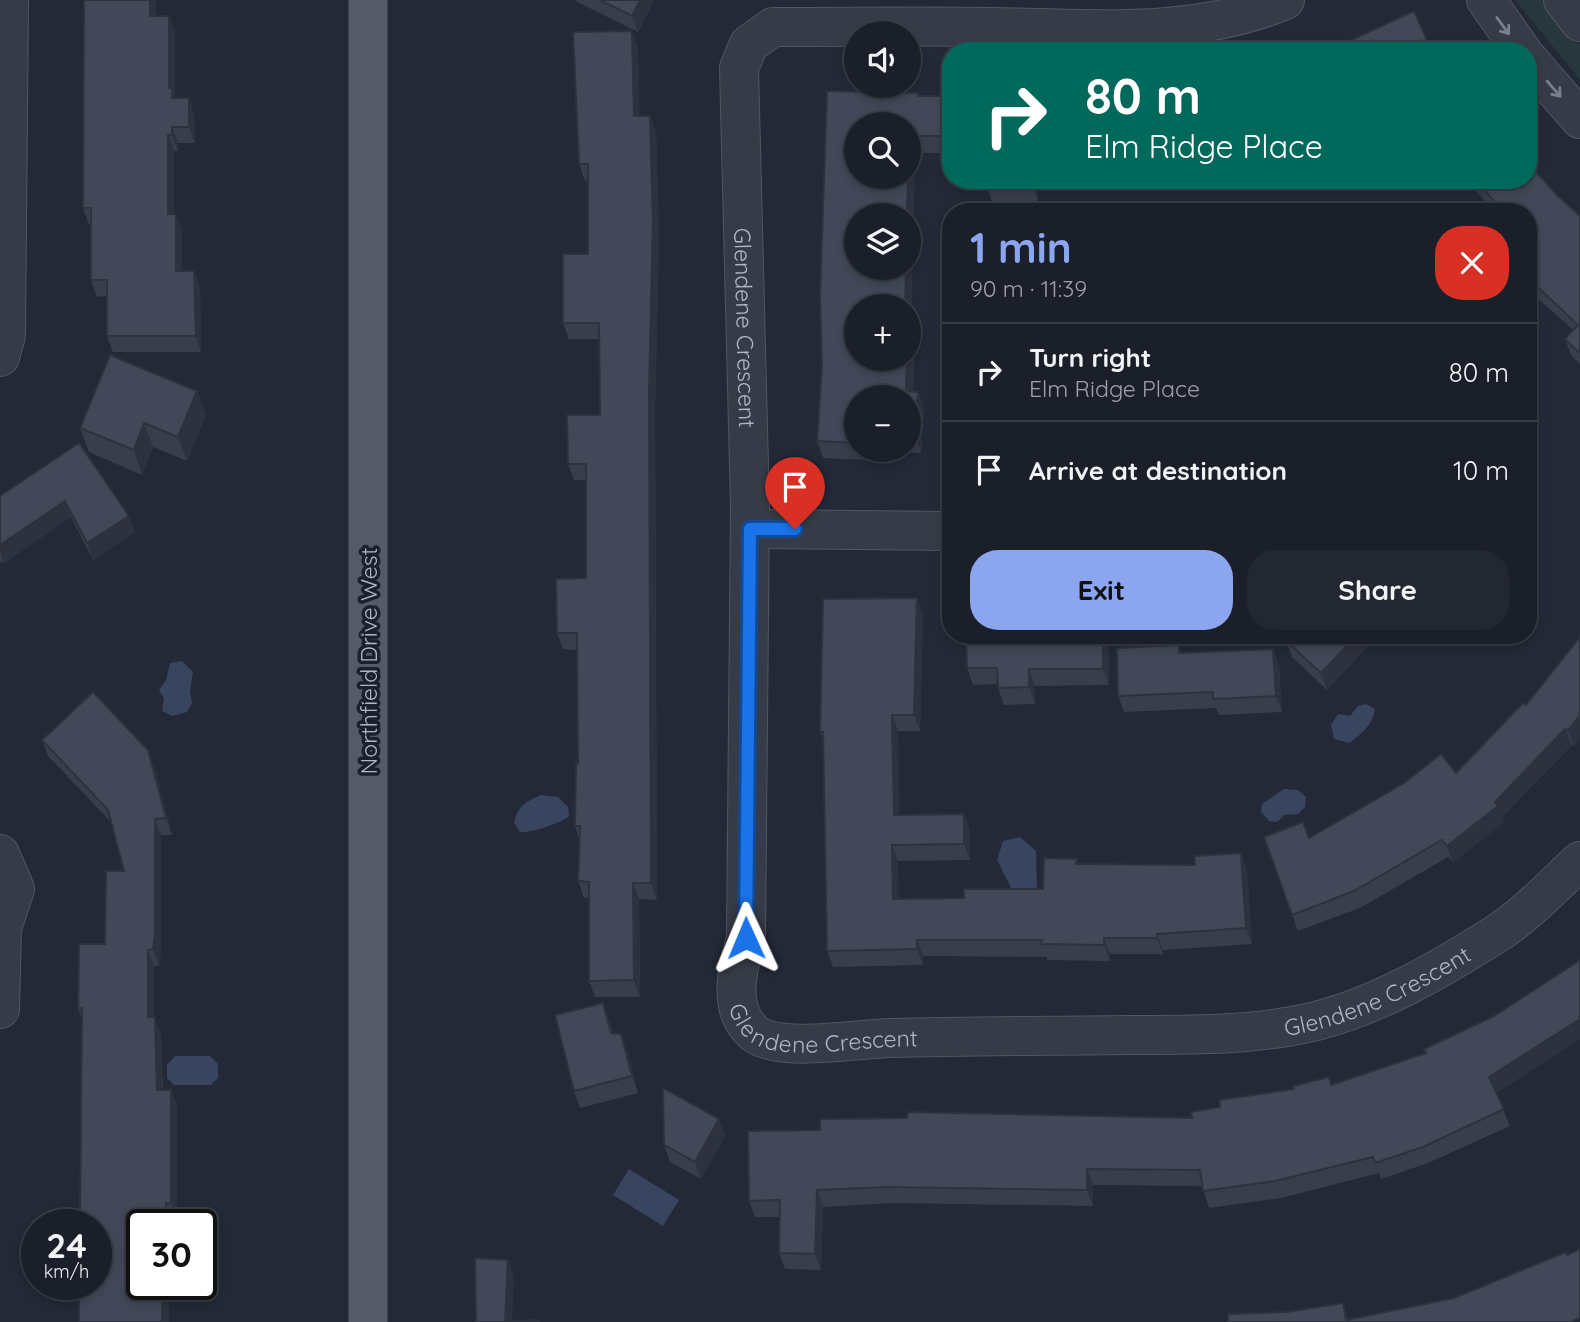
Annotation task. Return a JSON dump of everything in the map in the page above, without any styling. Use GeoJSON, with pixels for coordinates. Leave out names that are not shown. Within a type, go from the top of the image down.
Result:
{"type":"FeatureCollection","features":[{"type":"Feature","properties":{"kind":"main road","name":"Northfield Drive West"},"geometry":{"type":"LineString","coordinates":[[368,0],[368,1322]]}},
{"type":"Feature","properties":{"kind":"street"},"geometry":{"type":"LineString","coordinates":[[0,357],[6,335],[9,0]]}},
{"type":"Feature","properties":{"kind":"street","name":"Glendene Crescent"},"geometry":{"type":"LineString","coordinates":[[1285,0],[1235,16],[1183,26],[773,27],[749,44],[739,68],[750,529],[746,938],[738,965],[735,993],[748,1025],[767,1040],[807,1043],[888,1038],[1208,1034],[1317,1021],[1382,998],[1498,933],[1580,861]]}},
{"type":"Feature","properties":{"kind":"street"},"geometry":{"type":"LineString","coordinates":[[1486,0],[1516,42]]}},
{"type":"Feature","properties":{"kind":"street"},"geometry":{"type":"LineString","coordinates":[[1563,0],[1580,22]]}},
{"type":"Feature","properties":{"kind":"street"},"geometry":{"type":"LineString","coordinates":[[1537,69],[1580,119]]}},
{"type":"Feature","properties":{"kind":"street"},"geometry":{"type":"LineString","coordinates":[[750,529],[942,531]]}},
{"type":"Feature","properties":{"kind":"street"},"geometry":{"type":"LineString","coordinates":[[0,854],[15,889],[2,928],[0,1009]]}},
{"type":"Feature","properties":{"kind":"shaded area"},"geometry":{"type":"Polygon","coordinates":[[[1515,0],[1545,0],[1580,44],[1580,80],[1515,0]]]}},
{"type":"Feature","properties":{"kind":"water"},"geometry":{"type":"Polygon","coordinates":[[[182,661],[193,672],[190,692],[192,703],[187,712],[172,716],[162,711],[164,698],[159,690],[166,680],[170,663],[182,661]]]}},
{"type":"Feature","properties":{"kind":"water"},"geometry":{"type":"Polygon","coordinates":[[[1366,704],[1375,709],[1366,729],[1350,743],[1334,739],[1331,725],[1338,714],[1350,716],[1358,706],[1366,704]]]}},
{"type":"Feature","properties":{"kind":"water"},"geometry":{"type":"Polygon","coordinates":[[[1284,789],[1298,790],[1306,797],[1305,807],[1298,814],[1284,815],[1277,822],[1269,821],[1261,812],[1262,804],[1284,789]]]}},
{"type":"Feature","properties":{"kind":"water"},"geometry":{"type":"Polygon","coordinates":[[[541,795],[558,797],[568,807],[569,816],[546,827],[520,832],[514,823],[517,813],[527,802],[541,795]]]}},
{"type":"Feature","properties":{"kind":"water"},"geometry":{"type":"Polygon","coordinates":[[[1020,837],[1036,851],[1037,894],[1016,898],[997,860],[1003,841],[1020,837]]]}},
{"type":"Feature","properties":{"kind":"water"},"geometry":{"type":"Polygon","coordinates":[[[175,1056],[210,1056],[218,1064],[218,1078],[211,1085],[174,1085],[167,1078],[167,1065],[175,1056]]]}},
{"type":"Feature","properties":{"kind":"water"},"geometry":{"type":"Polygon","coordinates":[[[629,1169],[679,1200],[663,1226],[613,1195],[629,1169]]]}},
{"type":"Feature","properties":{"kind":"building"},"geometry":{"type":"Polygon","coordinates":[[[84,0],[150,0],[150,16],[169,16],[169,88],[172,88],[172,98],[189,98],[189,127],[172,127],[172,135],[168,135],[168,214],[176,214],[176,271],[194,271],[196,336],[107,336],[107,280],[91,280],[91,208],[83,208],[84,0]]]}},
{"type":"Feature","properties":{"kind":"building"},"geometry":{"type":"Polygon","coordinates":[[[600,0],[640,0],[632,16],[600,0]]]}},
{"type":"Feature","properties":{"kind":"building"},"geometry":{"type":"Polygon","coordinates":[[[1414,11],[1428,42],[1347,42],[1414,11]]]}},
{"type":"Feature","properties":{"kind":"building"},"geometry":{"type":"Polygon","coordinates":[[[632,31],[634,116],[650,116],[653,221],[649,393],[651,883],[633,883],[634,980],[589,981],[589,882],[578,881],[580,826],[575,826],[578,764],[577,633],[557,633],[556,579],[586,578],[586,464],[568,464],[567,415],[600,415],[599,323],[563,323],[563,254],[588,254],[588,164],[579,164],[573,32],[632,31]]]}},
{"type":"Feature","properties":{"kind":"building"},"geometry":{"type":"Polygon","coordinates":[[[827,91],[844,91],[844,98],[942,96],[942,136],[921,136],[921,112],[844,112],[844,189],[908,189],[907,203],[844,203],[844,280],[906,280],[905,294],[844,294],[844,371],[907,371],[906,385],[844,385],[844,442],[817,441],[822,367],[820,296],[827,91]]]}},
{"type":"Feature","properties":{"kind":"building"},"geometry":{"type":"Polygon","coordinates":[[[1537,173],[1580,216],[1580,353],[1565,339],[1578,325],[1537,286],[1537,203],[1496,203],[1483,189],[1537,189],[1537,173]]]}},
{"type":"Feature","properties":{"kind":"building"},"geometry":{"type":"Polygon","coordinates":[[[110,355],[197,391],[178,437],[144,423],[134,450],[80,428],[110,355]]]}},
{"type":"Feature","properties":{"kind":"building"},"geometry":{"type":"Polygon","coordinates":[[[79,443],[129,516],[87,543],[65,501],[0,545],[0,496],[79,443]]]}},
{"type":"Feature","properties":{"kind":"building"},"geometry":{"type":"Polygon","coordinates":[[[917,598],[914,715],[892,715],[894,815],[964,814],[964,844],[892,845],[893,899],[964,898],[964,889],[1043,889],[1044,858],[1077,859],[1076,864],[1195,865],[1194,856],[1241,853],[1246,928],[1157,934],[1157,938],[1104,938],[1104,945],[1041,944],[1042,940],[917,940],[917,949],[827,951],[823,732],[820,732],[823,599],[917,598]]]}},
{"type":"Feature","properties":{"kind":"building"},"geometry":{"type":"Polygon","coordinates":[[[1580,637],[1580,715],[1495,802],[1498,806],[1447,846],[1442,840],[1354,891],[1292,915],[1264,837],[1303,822],[1309,838],[1404,783],[1441,754],[1456,773],[1523,703],[1526,705],[1580,637]]]}},
{"type":"Feature","properties":{"kind":"building"},"geometry":{"type":"Polygon","coordinates":[[[966,644],[1103,644],[1103,669],[1029,669],[1029,687],[998,688],[997,668],[967,668],[966,644]]]}},
{"type":"Feature","properties":{"kind":"building"},"geometry":{"type":"Polygon","coordinates":[[[1289,644],[1348,644],[1321,673],[1289,644]]]}},
{"type":"Feature","properties":{"kind":"building"},"geometry":{"type":"Polygon","coordinates":[[[1179,645],[1179,653],[1273,649],[1276,696],[1213,699],[1213,692],[1118,696],[1117,648],[1179,645]]]}},
{"type":"Feature","properties":{"kind":"building"},"geometry":{"type":"Polygon","coordinates":[[[93,692],[148,750],[166,818],[155,819],[155,935],[153,949],[148,950],[148,1017],[155,1017],[157,1090],[171,1090],[171,1203],[166,1203],[166,1209],[126,1209],[126,1300],[163,1300],[162,1322],[79,1322],[79,1300],[112,1300],[112,1209],[80,1209],[82,1008],[78,1008],[79,944],[105,944],[106,871],[124,871],[108,810],[42,740],[93,692]]]}},
{"type":"Feature","properties":{"kind":"building"},"geometry":{"type":"Polygon","coordinates":[[[1580,960],[1580,1019],[1489,1077],[1504,1109],[1423,1147],[1375,1163],[1373,1157],[1275,1181],[1203,1191],[1200,1170],[1087,1169],[1087,1190],[886,1187],[817,1190],[815,1254],[779,1253],[780,1200],[749,1201],[748,1131],[820,1130],[820,1119],[907,1118],[908,1112],[1192,1118],[1191,1112],[1220,1107],[1219,1100],[1294,1089],[1293,1086],[1329,1077],[1331,1085],[1426,1053],[1424,1049],[1494,1016],[1580,960]]]}},
{"type":"Feature","properties":{"kind":"building"},"geometry":{"type":"Polygon","coordinates":[[[603,1003],[611,1033],[621,1034],[632,1076],[574,1091],[555,1015],[603,1003]]]}},
{"type":"Feature","properties":{"kind":"building"},"geometry":{"type":"Polygon","coordinates":[[[663,1088],[719,1119],[695,1162],[664,1145],[663,1088]]]}},
{"type":"Feature","properties":{"kind":"building"},"geometry":{"type":"Polygon","coordinates":[[[1580,1249],[1580,1318],[1571,1322],[1228,1322],[1228,1314],[1287,1312],[1343,1303],[1346,1320],[1454,1298],[1566,1252],[1567,1255],[1580,1249]]]}},
{"type":"Feature","properties":{"kind":"building"},"geometry":{"type":"Polygon","coordinates":[[[475,1258],[508,1260],[505,1321],[539,1322],[476,1322],[475,1258]]]}},
{"type":"Feature","properties":{"kind":"route"},"geometry":{"type":"LineString","coordinates":[[746,938],[750,529],[795,529]]}}]}
